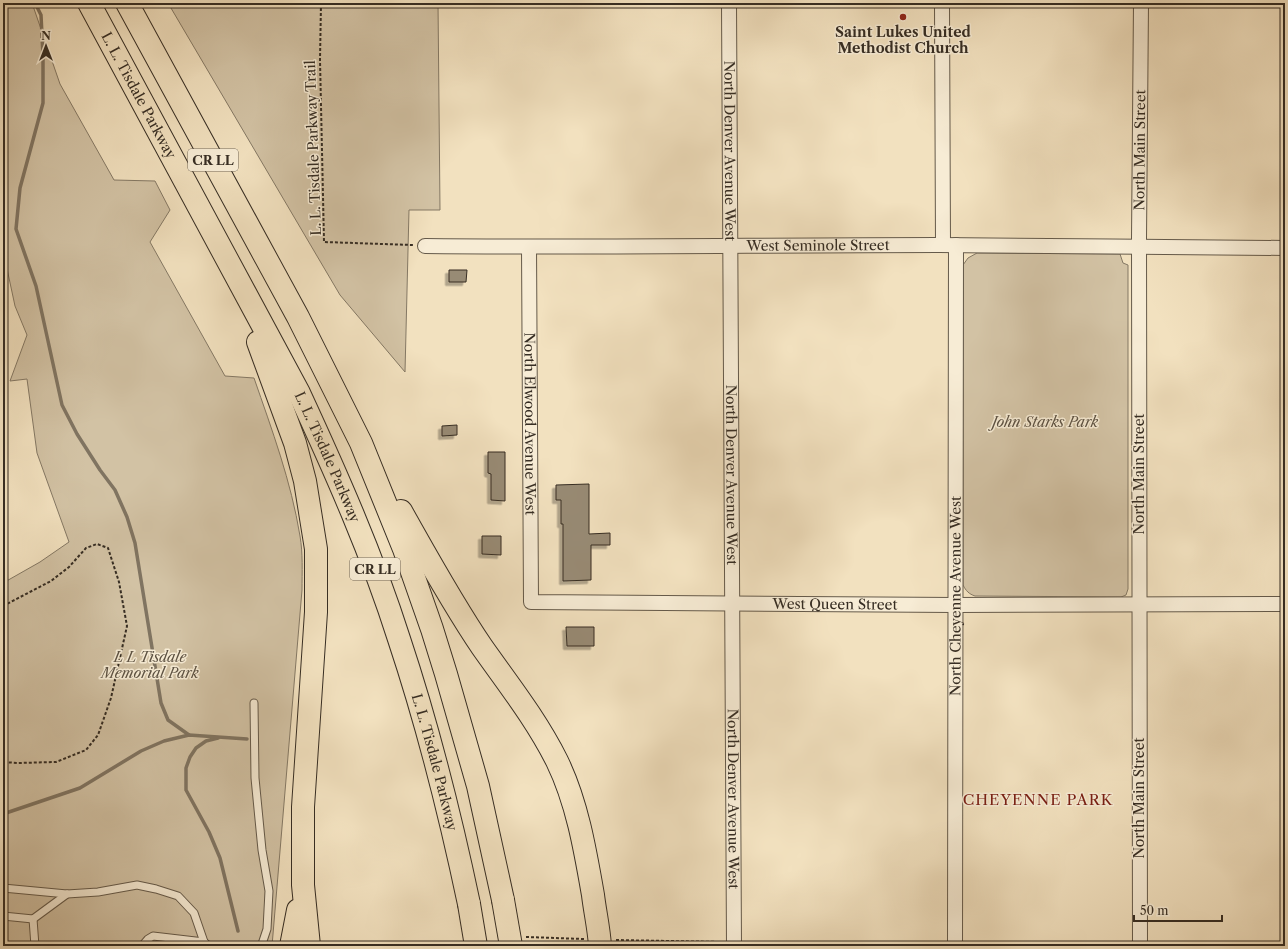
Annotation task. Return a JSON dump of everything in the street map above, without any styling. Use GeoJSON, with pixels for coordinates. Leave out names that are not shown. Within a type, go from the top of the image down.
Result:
{"type":"FeatureCollection","features":[{"type":"Feature","properties":{"kind":"highway","name":"L. L. Tisdale Parkway"},"geometry":{"type":"LineString","coordinates":[[89,3],[299,393],[328,455],[377,575],[399,638],[429,735],[445,797],[469,904],[476,946]]}},
{"type":"Feature","properties":{"kind":"highway","name":"CR LL"},"geometry":{"type":"LineString","coordinates":[[127,3],[298,317],[361,443],[404,549],[446,674],[478,786],[503,900],[511,946]]}},
{"type":"Feature","properties":{"kind":"highway"},"geometry":{"type":"LineString","coordinates":[[225,255],[281,401],[295,443],[305,481],[314,533],[316,605],[303,807],[303,885],[309,946]]}},
{"type":"Feature","properties":{"kind":"highway"},"geometry":{"type":"LineString","coordinates":[[361,443],[455,605],[481,646],[528,711],[557,761],[577,816],[590,878],[600,943]]}},
{"type":"Feature","properties":{"kind":"highway"},"geometry":{"type":"LineString","coordinates":[[291,946],[303,885]]}},
{"type":"Feature","properties":{"kind":"street","name":"North Denver Avenue West"},"geometry":{"type":"LineString","coordinates":[[729,3],[734,944]]}},
{"type":"Feature","properties":{"kind":"street","name":"North Cheyenne Avenue West"},"geometry":{"type":"LineString","coordinates":[[942,3],[950,245],[955,605],[955,946]]}},
{"type":"Feature","properties":{"kind":"street","name":"North Main Street"},"geometry":{"type":"LineString","coordinates":[[1140,3],[1140,946]]}},
{"type":"Feature","properties":{"kind":"street","name":"West Seminole Street"},"geometry":{"type":"LineString","coordinates":[[424,246],[950,245],[1139,248],[1285,248]]}},
{"type":"Feature","properties":{"kind":"street","name":"North Elwood Avenue West"},"geometry":{"type":"LineString","coordinates":[[529,247],[531,602]]}},
{"type":"Feature","properties":{"kind":"street","name":"West Queen Street"},"geometry":{"type":"LineString","coordinates":[[531,602],[955,605],[1285,604]]}},
{"type":"Feature","properties":{"kind":"lane"},"geometry":{"type":"LineString","coordinates":[[254,703],[255,778],[262,850],[269,891],[266,929],[262,944],[260,946]]}},
{"type":"Feature","properties":{"kind":"lane"},"geometry":{"type":"LineString","coordinates":[[3,888],[67,894],[98,892],[137,885],[156,889],[178,896],[194,913],[205,945],[153,936],[142,946]]}},
{"type":"Feature","properties":{"kind":"lane"},"geometry":{"type":"LineString","coordinates":[[3,916],[33,919],[67,894]]}},
{"type":"Feature","properties":{"kind":"lane"},"geometry":{"type":"LineString","coordinates":[[33,919],[35,946]]}},
{"type":"Feature","properties":{"kind":"path","name":"L. L. Tisdale Parkway Trail"},"geometry":{"type":"LineString","coordinates":[[321,3],[320,60],[324,242],[424,246]]}},
{"type":"Feature","properties":{"kind":"path"},"geometry":{"type":"LineString","coordinates":[[3,606],[51,580],[69,567],[86,548],[97,544],[108,548],[119,582],[127,626],[111,698],[98,735],[86,750],[56,762],[3,762]]}},
{"type":"Feature","properties":{"kind":"path"},"geometry":{"type":"LineString","coordinates":[[600,943],[734,944],[870,942],[955,946]]}},
{"type":"Feature","properties":{"kind":"green space","name":"L L Tisdale Memorial Park"},"geometry":{"type":"Polygon","coordinates":[[[3,3],[32,3],[60,84],[114,180],[155,181],[170,210],[150,242],[225,376],[254,378],[292,495],[301,542],[302,590],[272,946],[3,946],[3,583],[40,562],[69,542],[37,453],[27,379],[10,381],[27,335],[15,306],[3,250],[3,3]]]}},
{"type":"Feature","properties":{"kind":"green space"},"geometry":{"type":"Polygon","coordinates":[[[168,3],[438,3],[440,210],[409,210],[405,372],[340,295],[168,3]]]}},
{"type":"Feature","properties":{"kind":"green space","name":"John Starks Park"},"geometry":{"type":"Polygon","coordinates":[[[977,253],[1120,254],[1123,263],[1128,265],[1128,589],[1126,595],[1121,597],[975,596],[968,592],[963,585],[963,265],[968,258],[977,253]]]}},
{"type":"Feature","properties":{"kind":"building"},"geometry":{"type":"Polygon","coordinates":[[[449,270],[467,270],[466,282],[449,282],[449,270]]]}},
{"type":"Feature","properties":{"kind":"building"},"geometry":{"type":"Polygon","coordinates":[[[457,425],[457,435],[442,436],[442,426],[457,425]]]}},
{"type":"Feature","properties":{"kind":"building"},"geometry":{"type":"Polygon","coordinates":[[[488,452],[505,452],[505,501],[491,500],[491,474],[488,473],[488,452]]]}},
{"type":"Feature","properties":{"kind":"building"},"geometry":{"type":"Polygon","coordinates":[[[589,484],[589,534],[610,533],[610,545],[591,545],[591,580],[563,581],[563,524],[561,524],[561,500],[556,500],[556,485],[589,484]]]}},
{"type":"Feature","properties":{"kind":"building"},"geometry":{"type":"Polygon","coordinates":[[[482,536],[501,536],[501,555],[482,554],[482,536]]]}},
{"type":"Feature","properties":{"kind":"building"},"geometry":{"type":"Polygon","coordinates":[[[566,627],[594,627],[594,646],[567,646],[566,627]]]}},
{"type":"Feature","properties":{"kind":"waterway"},"geometry":{"type":"LineString","coordinates":[[35,3],[41,15],[43,103],[20,188],[16,229],[36,286],[62,405],[77,434],[115,490],[127,517],[135,543],[161,703],[168,720],[189,735]]}},
{"type":"Feature","properties":{"kind":"waterway"},"geometry":{"type":"LineString","coordinates":[[3,814],[80,788],[141,751],[164,741],[189,735],[247,739]]}},
{"type":"Feature","properties":{"kind":"waterway"},"geometry":{"type":"LineString","coordinates":[[218,738],[206,741],[196,748],[190,757],[186,768],[186,790],[209,832],[220,858],[238,931]]}},
{"type":"Feature","properties":{"kind":"place","name":"Saint Lukes United Methodist Church"},"geometry":{"type":"Point","coordinates":[903,17]}},
{"type":"Feature","properties":{"kind":"district","name":"CHEYENNE PARK"},"geometry":{"type":"Point","coordinates":[1038,800]}}]}
